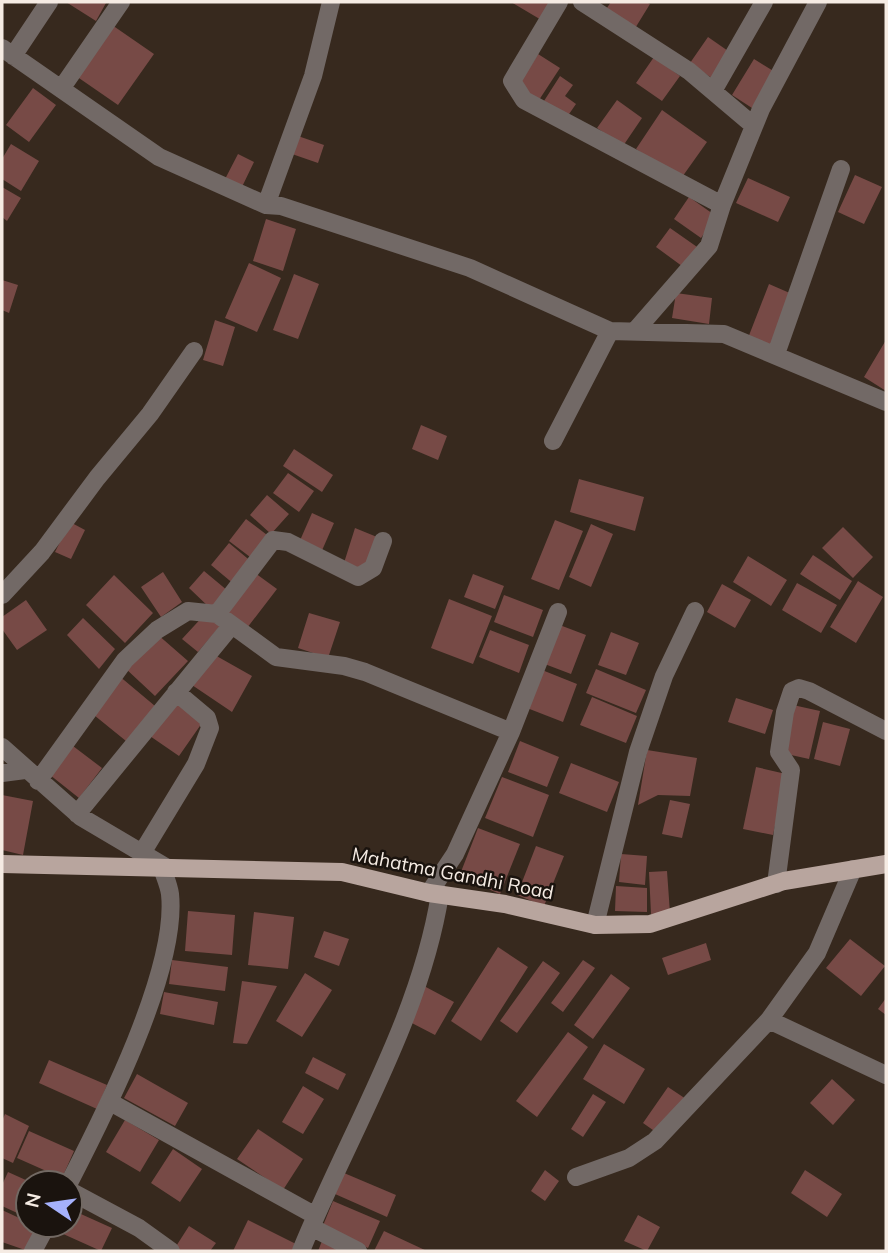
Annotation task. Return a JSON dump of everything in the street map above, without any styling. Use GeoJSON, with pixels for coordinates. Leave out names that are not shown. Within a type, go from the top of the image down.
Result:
{"type":"FeatureCollection","features":[{"type":"Feature","properties":{"kind":"main road","name":"Mahatma Gandhi Road"},"geometry":{"type":"LineString","coordinates":[[2,864],[342,872],[434,893],[505,904],[595,925],[650,924],[776,884],[886,864]]}},
{"type":"Feature","properties":{"kind":"street"},"geometry":{"type":"LineString","coordinates":[[50,2],[7,52],[159,157],[266,205],[281,206],[470,268],[610,331],[724,334],[886,402]]}},
{"type":"Feature","properties":{"kind":"street"},"geometry":{"type":"LineString","coordinates":[[61,89],[121,2]]}},
{"type":"Feature","properties":{"kind":"street"},"geometry":{"type":"LineString","coordinates":[[266,205],[313,76],[331,2]]}},
{"type":"Feature","properties":{"kind":"street"},"geometry":{"type":"LineString","coordinates":[[559,2],[512,82],[524,100],[722,205]]}},
{"type":"Feature","properties":{"kind":"street"},"geometry":{"type":"LineString","coordinates":[[582,2],[689,71],[754,126]]}},
{"type":"Feature","properties":{"kind":"street"},"geometry":{"type":"LineString","coordinates":[[712,90],[764,2]]}},
{"type":"Feature","properties":{"kind":"street"},"geometry":{"type":"LineString","coordinates":[[635,331],[709,246],[722,205],[754,126],[818,2]]}},
{"type":"Feature","properties":{"kind":"street"},"geometry":{"type":"LineString","coordinates":[[776,354],[841,169]]}},
{"type":"Feature","properties":{"kind":"street"},"geometry":{"type":"LineString","coordinates":[[553,441],[610,331]]}},
{"type":"Feature","properties":{"kind":"street"},"geometry":{"type":"LineString","coordinates":[[2,595],[42,552],[97,478],[150,414],[194,351]]}},
{"type":"Feature","properties":{"kind":"street"},"geometry":{"type":"LineString","coordinates":[[77,814],[176,692],[273,540],[288,541],[358,577],[373,568],[383,541]]}},
{"type":"Feature","properties":{"kind":"street"},"geometry":{"type":"LineString","coordinates":[[31,776],[125,660],[174,617],[188,611],[224,620],[275,657],[344,666],[365,672],[511,732]]}},
{"type":"Feature","properties":{"kind":"street"},"geometry":{"type":"LineString","coordinates":[[595,925],[638,752],[664,676],[695,611]]}},
{"type":"Feature","properties":{"kind":"street"},"geometry":{"type":"LineString","coordinates":[[301,1251],[408,1004],[433,937],[434,893],[455,855],[511,732],[558,612]]}},
{"type":"Feature","properties":{"kind":"street"},"geometry":{"type":"LineString","coordinates":[[776,884],[790,770],[779,752],[785,712],[792,691],[799,688],[809,691],[886,731]]}},
{"type":"Feature","properties":{"kind":"street"},"geometry":{"type":"LineString","coordinates":[[142,853],[196,764],[210,727],[207,718],[176,692]]}},
{"type":"Feature","properties":{"kind":"street"},"geometry":{"type":"LineString","coordinates":[[2,747],[31,776],[77,814],[166,868],[170,893],[162,959],[149,1005],[110,1102],[76,1169]]}},
{"type":"Feature","properties":{"kind":"street"},"geometry":{"type":"LineString","coordinates":[[2,773],[31,776]]}},
{"type":"Feature","properties":{"kind":"street"},"geometry":{"type":"LineString","coordinates":[[576,1177],[629,1158],[655,1141],[769,1020],[817,953],[853,869]]}},
{"type":"Feature","properties":{"kind":"street"},"geometry":{"type":"LineString","coordinates":[[769,1020],[886,1076]]}},
{"type":"Feature","properties":{"kind":"street"},"geometry":{"type":"LineString","coordinates":[[110,1102],[313,1221],[358,1251]]}},
{"type":"Feature","properties":{"kind":"street"},"geometry":{"type":"LineString","coordinates":[[84,1199],[139,1228],[171,1251]]}},
{"type":"Feature","properties":{"kind":"building"},"geometry":{"type":"Polygon","coordinates":[[[66,2],[103,2],[106,3],[96,21],[66,2]]]}},
{"type":"Feature","properties":{"kind":"building"},"geometry":{"type":"Polygon","coordinates":[[[511,2],[555,2],[543,21],[511,2]]]}},
{"type":"Feature","properties":{"kind":"building"},"geometry":{"type":"Polygon","coordinates":[[[611,2],[650,4],[634,30],[604,12],[611,2]]]}},
{"type":"Feature","properties":{"kind":"building"},"geometry":{"type":"Polygon","coordinates":[[[112,25],[154,54],[118,105],[76,76],[112,25]]]}},
{"type":"Feature","properties":{"kind":"building"},"geometry":{"type":"Polygon","coordinates":[[[708,37],[731,53],[713,79],[690,63],[708,37]]]}},
{"type":"Feature","properties":{"kind":"building"},"geometry":{"type":"Polygon","coordinates":[[[538,54],[560,68],[539,100],[518,86],[538,54]]]}},
{"type":"Feature","properties":{"kind":"building"},"geometry":{"type":"Polygon","coordinates":[[[654,57],[680,76],[662,101],[636,83],[654,57]]]}},
{"type":"Feature","properties":{"kind":"building"},"geometry":{"type":"Polygon","coordinates":[[[754,59],[775,72],[752,108],[732,95],[754,59]]]}},
{"type":"Feature","properties":{"kind":"building"},"geometry":{"type":"Polygon","coordinates":[[[560,76],[573,85],[565,96],[576,104],[567,117],[544,101],[560,76]]]}},
{"type":"Feature","properties":{"kind":"building"},"geometry":{"type":"Polygon","coordinates":[[[33,88],[56,105],[29,142],[6,125],[33,88]]]}},
{"type":"Feature","properties":{"kind":"building"},"geometry":{"type":"Polygon","coordinates":[[[617,100],[642,118],[623,146],[597,128],[617,100]]]}},
{"type":"Feature","properties":{"kind":"building"},"geometry":{"type":"Polygon","coordinates":[[[662,110],[707,142],[680,180],[636,149],[662,110]]]}},
{"type":"Feature","properties":{"kind":"building"},"geometry":{"type":"Polygon","coordinates":[[[298,136],[324,145],[318,163],[292,154],[298,136]]]}},
{"type":"Feature","properties":{"kind":"building"},"geometry":{"type":"Polygon","coordinates":[[[11,144],[39,161],[21,191],[2,179],[2,159],[11,144]]]}},
{"type":"Feature","properties":{"kind":"building"},"geometry":{"type":"Polygon","coordinates":[[[238,154],[254,162],[240,191],[223,183],[238,154]]]}},
{"type":"Feature","properties":{"kind":"building"},"geometry":{"type":"Polygon","coordinates":[[[855,175],[882,187],[864,224],[838,212],[855,175]]]}},
{"type":"Feature","properties":{"kind":"building"},"geometry":{"type":"Polygon","coordinates":[[[748,178],[790,197],[778,222],[736,203],[748,178]]]}},
{"type":"Feature","properties":{"kind":"building"},"geometry":{"type":"Polygon","coordinates":[[[2,187],[21,198],[7,221],[2,217],[2,187]]]}},
{"type":"Feature","properties":{"kind":"building"},"geometry":{"type":"Polygon","coordinates":[[[689,197],[716,216],[701,238],[674,219],[689,197]]]}},
{"type":"Feature","properties":{"kind":"building"},"geometry":{"type":"Polygon","coordinates":[[[266,219],[296,229],[283,271],[253,261],[266,219]]]}},
{"type":"Feature","properties":{"kind":"building"},"geometry":{"type":"Polygon","coordinates":[[[670,228],[700,249],[686,269],[656,247],[670,228]]]}},
{"type":"Feature","properties":{"kind":"building"},"geometry":{"type":"Polygon","coordinates":[[[249,263],[281,278],[257,332],[225,318],[249,263]]]}},
{"type":"Feature","properties":{"kind":"building"},"geometry":{"type":"Polygon","coordinates":[[[294,274],[319,284],[298,339],[273,330],[294,274]]]}},
{"type":"Feature","properties":{"kind":"building"},"geometry":{"type":"Polygon","coordinates":[[[2,280],[18,285],[9,313],[2,310],[2,280]]]}},
{"type":"Feature","properties":{"kind":"building"},"geometry":{"type":"Polygon","coordinates":[[[769,284],[792,294],[770,347],[748,338],[769,284]]]}},
{"type":"Feature","properties":{"kind":"building"},"geometry":{"type":"Polygon","coordinates":[[[676,293],[712,298],[709,324],[672,318],[676,293]]]}},
{"type":"Feature","properties":{"kind":"building"},"geometry":{"type":"Polygon","coordinates":[[[215,320],[235,327],[223,366],[203,360],[215,320]]]}},
{"type":"Feature","properties":{"kind":"building"},"geometry":{"type":"Polygon","coordinates":[[[886,340],[886,391],[864,377],[886,340]]]}},
{"type":"Feature","properties":{"kind":"building"},"geometry":{"type":"Polygon","coordinates":[[[421,425],[447,436],[438,460],[412,449],[421,425]]]}},
{"type":"Feature","properties":{"kind":"building"},"geometry":{"type":"Polygon","coordinates":[[[294,449],[333,475],[322,492],[283,466],[294,449]]]}},
{"type":"Feature","properties":{"kind":"building"},"geometry":{"type":"Polygon","coordinates":[[[288,473],[314,491],[299,512],[273,493],[288,473]]]}},
{"type":"Feature","properties":{"kind":"building"},"geometry":{"type":"Polygon","coordinates":[[[579,479],[644,497],[635,531],[570,512],[579,479]]]}},
{"type":"Feature","properties":{"kind":"building"},"geometry":{"type":"Polygon","coordinates":[[[267,495],[289,514],[271,534],[250,515],[267,495]]]}},
{"type":"Feature","properties":{"kind":"building"},"geometry":{"type":"Polygon","coordinates":[[[312,513],[334,523],[320,555],[298,545],[312,513]]]}},
{"type":"Feature","properties":{"kind":"building"},"geometry":{"type":"Polygon","coordinates":[[[246,519],[271,538],[254,560],[229,541],[246,519]]]}},
{"type":"Feature","properties":{"kind":"building"},"geometry":{"type":"Polygon","coordinates":[[[555,520],[583,531],[559,590],[531,579],[555,520]]]}},
{"type":"Feature","properties":{"kind":"building"},"geometry":{"type":"Polygon","coordinates":[[[70,522],[85,530],[71,559],[55,552],[70,522]]]}},
{"type":"Feature","properties":{"kind":"building"},"geometry":{"type":"Polygon","coordinates":[[[591,524],[613,534],[591,587],[569,577],[591,524]]]}},
{"type":"Feature","properties":{"kind":"building"},"geometry":{"type":"Polygon","coordinates":[[[843,527],[873,557],[853,578],[822,548],[843,527]]]}},
{"type":"Feature","properties":{"kind":"building"},"geometry":{"type":"Polygon","coordinates":[[[355,528],[377,537],[365,571],[343,566],[355,528]]]}},
{"type":"Feature","properties":{"kind":"building"},"geometry":{"type":"Polygon","coordinates":[[[229,543],[253,563],[235,585],[211,565],[229,543]]]}},
{"type":"Feature","properties":{"kind":"building"},"geometry":{"type":"Polygon","coordinates":[[[813,555],[852,581],[840,600],[800,574],[813,555]]]}},
{"type":"Feature","properties":{"kind":"building"},"geometry":{"type":"Polygon","coordinates":[[[748,556],[787,580],[771,606],[733,582],[748,556]]]}},
{"type":"Feature","properties":{"kind":"building"},"geometry":{"type":"Polygon","coordinates":[[[204,571],[228,591],[211,609],[189,588],[204,571]]]}},
{"type":"Feature","properties":{"kind":"building"},"geometry":{"type":"Polygon","coordinates":[[[163,572],[182,602],[161,617],[141,587],[163,572]]]}},
{"type":"Feature","properties":{"kind":"building"},"geometry":{"type":"Polygon","coordinates":[[[255,573],[277,589],[247,628],[226,612],[255,573]]]}},
{"type":"Feature","properties":{"kind":"building"},"geometry":{"type":"Polygon","coordinates":[[[473,574],[504,586],[495,609],[464,597],[473,574]]]}},
{"type":"Feature","properties":{"kind":"building"},"geometry":{"type":"Polygon","coordinates":[[[114,575],[153,613],[125,643],[86,605],[114,575]]]}},
{"type":"Feature","properties":{"kind":"building"},"geometry":{"type":"Polygon","coordinates":[[[858,581],[883,597],[856,643],[830,627],[858,581]]]}},
{"type":"Feature","properties":{"kind":"building"},"geometry":{"type":"Polygon","coordinates":[[[797,583],[837,605],[821,633],[782,610],[797,583]]]}},
{"type":"Feature","properties":{"kind":"building"},"geometry":{"type":"Polygon","coordinates":[[[722,584],[751,600],[735,628],[707,612],[722,584]]]}},
{"type":"Feature","properties":{"kind":"building"},"geometry":{"type":"Polygon","coordinates":[[[504,595],[543,610],[533,637],[494,622],[504,595]]]}},
{"type":"Feature","properties":{"kind":"building"},"geometry":{"type":"Polygon","coordinates":[[[449,599],[492,616],[473,664],[431,648],[449,599]]]}},
{"type":"Feature","properties":{"kind":"building"},"geometry":{"type":"Polygon","coordinates":[[[26,600],[47,630],[17,650],[2,629],[2,617],[26,600]]]}},
{"type":"Feature","properties":{"kind":"building"},"geometry":{"type":"Polygon","coordinates":[[[206,613],[221,625],[198,652],[182,639],[206,613]]]}},
{"type":"Feature","properties":{"kind":"building"},"geometry":{"type":"Polygon","coordinates":[[[309,613],[340,622],[328,658],[298,648],[309,613]]]}},
{"type":"Feature","properties":{"kind":"building"},"geometry":{"type":"Polygon","coordinates":[[[83,618],[115,649],[99,669],[67,635],[83,618]]]}},
{"type":"Feature","properties":{"kind":"building"},"geometry":{"type":"Polygon","coordinates":[[[557,624],[586,635],[571,674],[542,663],[557,624]]]}},
{"type":"Feature","properties":{"kind":"building"},"geometry":{"type":"Polygon","coordinates":[[[490,630],[529,645],[519,673],[479,657],[490,630]]]}},
{"type":"Feature","properties":{"kind":"building"},"geometry":{"type":"Polygon","coordinates":[[[611,632],[639,643],[626,675],[598,665],[611,632]]]}},
{"type":"Feature","properties":{"kind":"building"},"geometry":{"type":"Polygon","coordinates":[[[157,634],[188,661],[155,696],[125,668],[157,634]]]}},
{"type":"Feature","properties":{"kind":"building"},"geometry":{"type":"Polygon","coordinates":[[[213,654],[252,676],[232,712],[189,683],[213,654]]]}},
{"type":"Feature","properties":{"kind":"building"},"geometry":{"type":"Polygon","coordinates":[[[596,669],[646,690],[636,713],[586,693],[596,669]]]}},
{"type":"Feature","properties":{"kind":"building"},"geometry":{"type":"Polygon","coordinates":[[[542,670],[577,684],[563,722],[527,708],[542,670]]]}},
{"type":"Feature","properties":{"kind":"building"},"geometry":{"type":"Polygon","coordinates":[[[118,675],[155,706],[126,741],[89,711],[118,675]]]}},
{"type":"Feature","properties":{"kind":"building"},"geometry":{"type":"Polygon","coordinates":[[[592,697],[637,716],[626,743],[580,725],[592,697]]]}},
{"type":"Feature","properties":{"kind":"building"},"geometry":{"type":"Polygon","coordinates":[[[736,698],[773,710],[765,734],[728,722],[736,698]]]}},
{"type":"Feature","properties":{"kind":"building"},"geometry":{"type":"Polygon","coordinates":[[[172,700],[202,723],[179,756],[147,734],[172,700]]]}},
{"type":"Feature","properties":{"kind":"building"},"geometry":{"type":"Polygon","coordinates":[[[793,705],[820,711],[809,759],[782,753],[793,705]]]}},
{"type":"Feature","properties":{"kind":"building"},"geometry":{"type":"Polygon","coordinates":[[[823,722],[850,729],[840,766],[814,759],[823,722]]]}},
{"type":"Feature","properties":{"kind":"building"},"geometry":{"type":"Polygon","coordinates":[[[520,741],[559,757],[547,787],[508,772],[520,741]]]}},
{"type":"Feature","properties":{"kind":"building"},"geometry":{"type":"Polygon","coordinates":[[[73,746],[102,768],[79,798],[50,775],[73,746]]]}},
{"type":"Feature","properties":{"kind":"building"},"geometry":{"type":"Polygon","coordinates":[[[647,750],[697,758],[690,796],[658,795],[638,805],[647,750]]]}},
{"type":"Feature","properties":{"kind":"building"},"geometry":{"type":"Polygon","coordinates":[[[571,763],[619,782],[607,812],[559,793],[571,763]]]}},
{"type":"Feature","properties":{"kind":"building"},"geometry":{"type":"Polygon","coordinates":[[[756,767],[786,774],[773,835],[743,829],[756,767]]]}},
{"type":"Feature","properties":{"kind":"building"},"geometry":{"type":"Polygon","coordinates":[[[502,777],[549,795],[533,837],[485,818],[502,777]]]}},
{"type":"Feature","properties":{"kind":"building"},"geometry":{"type":"Polygon","coordinates":[[[2,795],[33,801],[23,855],[2,850],[2,795]]]}},
{"type":"Feature","properties":{"kind":"building"},"geometry":{"type":"Polygon","coordinates":[[[670,800],[690,804],[682,838],[662,834],[670,800]]]}},
{"type":"Feature","properties":{"kind":"building"},"geometry":{"type":"Polygon","coordinates":[[[478,828],[520,844],[500,894],[459,877],[478,828]]]}},
{"type":"Feature","properties":{"kind":"building"},"geometry":{"type":"Polygon","coordinates":[[[536,846],[564,856],[544,906],[517,895],[536,846]]]}},
{"type":"Feature","properties":{"kind":"building"},"geometry":{"type":"Polygon","coordinates":[[[621,854],[647,856],[645,885],[619,882],[621,854]]]}},
{"type":"Feature","properties":{"kind":"building"},"geometry":{"type":"Polygon","coordinates":[[[667,871],[670,913],[651,914],[649,872],[667,871]]]}},
{"type":"Feature","properties":{"kind":"building"},"geometry":{"type":"Polygon","coordinates":[[[616,886],[647,888],[647,912],[615,911],[616,886]]]}},
{"type":"Feature","properties":{"kind":"building"},"geometry":{"type":"Polygon","coordinates":[[[188,911],[235,915],[232,955],[185,951],[188,911]]]}},
{"type":"Feature","properties":{"kind":"building"},"geometry":{"type":"Polygon","coordinates":[[[254,912],[294,917],[288,969],[248,965],[254,912]]]}},
{"type":"Feature","properties":{"kind":"building"},"geometry":{"type":"Polygon","coordinates":[[[324,931],[349,939],[339,966],[314,957],[324,931]]]}},
{"type":"Feature","properties":{"kind":"building"},"geometry":{"type":"Polygon","coordinates":[[[850,939],[885,966],[861,996],[826,968],[850,939]]]}},
{"type":"Feature","properties":{"kind":"building"},"geometry":{"type":"Polygon","coordinates":[[[706,943],[711,960],[668,975],[662,958],[706,943]]]}},
{"type":"Feature","properties":{"kind":"building"},"geometry":{"type":"Polygon","coordinates":[[[498,947],[528,967],[481,1041],[451,1021],[498,947]]]}},
{"type":"Feature","properties":{"kind":"building"},"geometry":{"type":"Polygon","coordinates":[[[172,960],[228,967],[225,991],[169,984],[172,960]]]}},
{"type":"Feature","properties":{"kind":"building"},"geometry":{"type":"Polygon","coordinates":[[[583,960],[595,968],[563,1012],[551,1003],[583,960]]]}},
{"type":"Feature","properties":{"kind":"building"},"geometry":{"type":"Polygon","coordinates":[[[543,961],[560,973],[517,1033],[500,1021],[543,961]]]}},
{"type":"Feature","properties":{"kind":"building"},"geometry":{"type":"Polygon","coordinates":[[[305,973],[332,990],[302,1037],[276,1021],[305,973]]]}},
{"type":"Feature","properties":{"kind":"building"},"geometry":{"type":"Polygon","coordinates":[[[611,974],[630,988],[593,1039],[574,1025],[611,974]]]}},
{"type":"Feature","properties":{"kind":"building"},"geometry":{"type":"Polygon","coordinates":[[[242,981],[277,986],[247,1044],[233,1043],[242,981]]]}},
{"type":"Feature","properties":{"kind":"building"},"geometry":{"type":"Polygon","coordinates":[[[424,986],[454,1002],[435,1035],[406,1020],[424,986]]]}},
{"type":"Feature","properties":{"kind":"building"},"geometry":{"type":"Polygon","coordinates":[[[164,992],[218,1002],[214,1025],[160,1014],[164,992]]]}},
{"type":"Feature","properties":{"kind":"building"},"geometry":{"type":"Polygon","coordinates":[[[886,998],[886,1015],[878,1009],[886,998]]]}},
{"type":"Feature","properties":{"kind":"building"},"geometry":{"type":"Polygon","coordinates":[[[568,1032],[588,1047],[537,1117],[516,1101],[568,1032]]]}},
{"type":"Feature","properties":{"kind":"building"},"geometry":{"type":"Polygon","coordinates":[[[604,1044],[645,1069],[624,1104],[583,1079],[604,1044]]]}},
{"type":"Feature","properties":{"kind":"building"},"geometry":{"type":"Polygon","coordinates":[[[313,1057],[346,1074],[338,1090],[305,1073],[313,1057]]]}},
{"type":"Feature","properties":{"kind":"building"},"geometry":{"type":"Polygon","coordinates":[[[49,1060],[107,1085],[97,1109],[39,1083],[49,1060]]]}},
{"type":"Feature","properties":{"kind":"building"},"geometry":{"type":"Polygon","coordinates":[[[137,1074],[188,1103],[175,1126],[124,1098],[137,1074]]]}},
{"type":"Feature","properties":{"kind":"building"},"geometry":{"type":"Polygon","coordinates":[[[832,1079],[855,1100],[833,1125],[810,1103],[832,1079]]]}},
{"type":"Feature","properties":{"kind":"building"},"geometry":{"type":"Polygon","coordinates":[[[303,1086],[324,1099],[303,1134],[282,1122],[303,1086]]]}},
{"type":"Feature","properties":{"kind":"building"},"geometry":{"type":"Polygon","coordinates":[[[668,1087],[686,1099],[660,1135],[643,1123],[668,1087]]]}},
{"type":"Feature","properties":{"kind":"building"},"geometry":{"type":"Polygon","coordinates":[[[593,1094],[606,1102],[583,1137],[571,1129],[593,1094]]]}},
{"type":"Feature","properties":{"kind":"building"},"geometry":{"type":"Polygon","coordinates":[[[5,1114],[29,1126],[13,1163],[2,1158],[2,1121],[5,1114]]]}},
{"type":"Feature","properties":{"kind":"building"},"geometry":{"type":"Polygon","coordinates":[[[125,1120],[159,1140],[140,1172],[106,1152],[125,1120]]]}},
{"type":"Feature","properties":{"kind":"building"},"geometry":{"type":"Polygon","coordinates":[[[258,1129],[303,1159],[283,1190],[237,1159],[258,1129]]]}},
{"type":"Feature","properties":{"kind":"building"},"geometry":{"type":"Polygon","coordinates":[[[29,1131],[74,1151],[66,1169],[42,1169],[17,1158],[29,1131]]]}},
{"type":"Feature","properties":{"kind":"building"},"geometry":{"type":"Polygon","coordinates":[[[173,1149],[202,1169],[180,1202],[151,1183],[173,1149]]]}},
{"type":"Feature","properties":{"kind":"building"},"geometry":{"type":"Polygon","coordinates":[[[545,1170],[559,1181],[545,1201],[531,1191],[545,1170]]]}},
{"type":"Feature","properties":{"kind":"building"},"geometry":{"type":"Polygon","coordinates":[[[805,1170],[842,1194],[827,1217],[791,1193],[805,1170]]]}},
{"type":"Feature","properties":{"kind":"building"},"geometry":{"type":"Polygon","coordinates":[[[8,1172],[14,1175],[14,1212],[2,1206],[2,1185],[8,1172]]]}},
{"type":"Feature","properties":{"kind":"building"},"geometry":{"type":"Polygon","coordinates":[[[344,1173],[396,1195],[387,1217],[335,1194],[344,1173]]]}},
{"type":"Feature","properties":{"kind":"building"},"geometry":{"type":"Polygon","coordinates":[[[333,1201],[380,1221],[368,1248],[322,1228],[333,1201]]]}},
{"type":"Feature","properties":{"kind":"building"},"geometry":{"type":"Polygon","coordinates":[[[2,1210],[14,1216],[14,1239],[34,1239],[28,1251],[2,1242],[2,1210]]]}},
{"type":"Feature","properties":{"kind":"building"},"geometry":{"type":"Polygon","coordinates":[[[84,1215],[112,1228],[101,1251],[74,1239],[84,1239],[84,1215]]]}},
{"type":"Feature","properties":{"kind":"building"},"geometry":{"type":"Polygon","coordinates":[[[638,1215],[660,1227],[647,1251],[624,1241],[638,1215]]]}},
{"type":"Feature","properties":{"kind":"building"},"geometry":{"type":"Polygon","coordinates":[[[248,1220],[298,1245],[295,1251],[233,1251],[248,1220]]]}},
{"type":"Feature","properties":{"kind":"building"},"geometry":{"type":"Polygon","coordinates":[[[189,1226],[216,1243],[210,1251],[173,1251],[189,1226]]]}},
{"type":"Feature","properties":{"kind":"building"},"geometry":{"type":"Polygon","coordinates":[[[384,1231],[427,1251],[374,1251],[384,1231]]]}},
{"type":"Feature","properties":{"kind":"building"},"geometry":{"type":"Polygon","coordinates":[[[322,1241],[345,1251],[318,1251],[322,1241]]]}}]}
